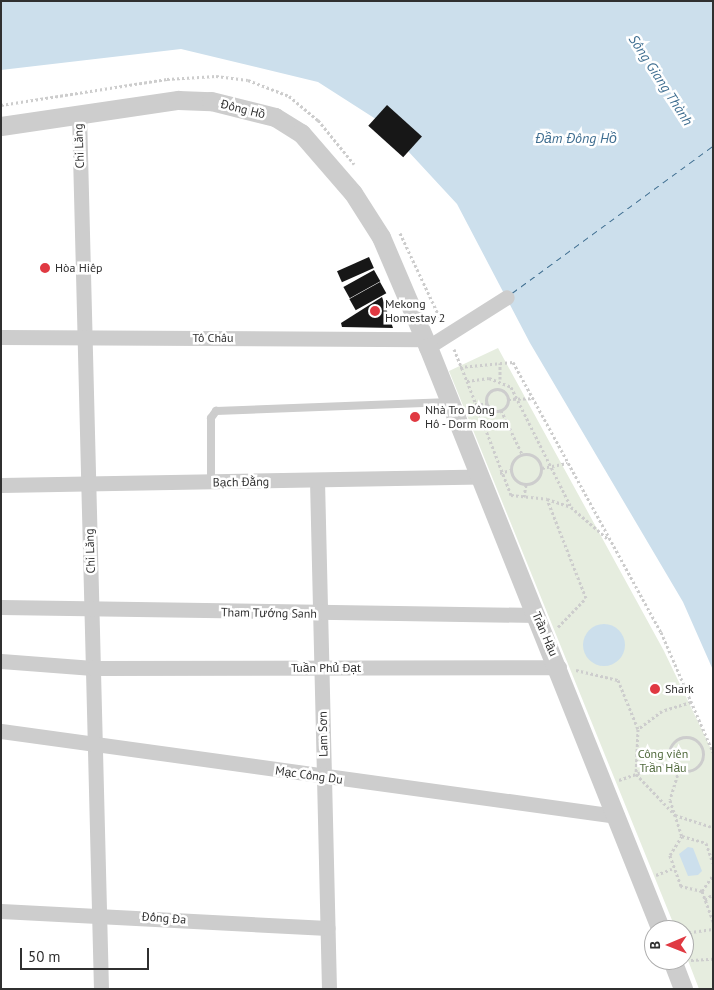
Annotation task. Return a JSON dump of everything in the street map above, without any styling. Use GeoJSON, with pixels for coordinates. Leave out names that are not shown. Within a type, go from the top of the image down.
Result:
{"type":"FeatureCollection","features":[{"type":"Feature","properties":{"kind":"street","name":"Đông Hồ"},"geometry":{"type":"LineString","coordinates":[[1,126],[178,100],[211,101],[275,117],[301,134],[353,193],[381,237],[426,343]]}},
{"type":"Feature","properties":{"kind":"street","name":"Chi Lăng"},"geometry":{"type":"LineString","coordinates":[[78,114],[101,989]]}},
{"type":"Feature","properties":{"kind":"street"},"geometry":{"type":"LineString","coordinates":[[426,343],[448,334],[507,297]]}},
{"type":"Feature","properties":{"kind":"street","name":"Tô Châu"},"geometry":{"type":"LineString","coordinates":[[1,337],[426,343]]}},
{"type":"Feature","properties":{"kind":"street","name":"Trần Hầu"},"geometry":{"type":"LineString","coordinates":[[426,343],[450,402],[488,476],[537,615],[563,667],[657,920]]}},
{"type":"Feature","properties":{"kind":"street","name":"Bạch Đằng"},"geometry":{"type":"LineString","coordinates":[[1,486],[488,476]]}},
{"type":"Feature","properties":{"kind":"street","name":"Lam Sơn"},"geometry":{"type":"LineString","coordinates":[[316,480],[329,989]]}},
{"type":"Feature","properties":{"kind":"street","name":"Tham Tướng Sanh"},"geometry":{"type":"LineString","coordinates":[[1,607],[92,611],[537,615]]}},
{"type":"Feature","properties":{"kind":"street","name":"Tuần Phủ Đạt"},"geometry":{"type":"LineString","coordinates":[[1,661],[93,668],[563,667]]}},
{"type":"Feature","properties":{"kind":"street","name":"Mạc Công Du"},"geometry":{"type":"LineString","coordinates":[[1,730],[95,746],[617,816]]}},
{"type":"Feature","properties":{"kind":"street","name":"Đống Đa"},"geometry":{"type":"LineString","coordinates":[[1,912],[99,914],[328,928]]}},
{"type":"Feature","properties":{"kind":"street"},"geometry":{"type":"LineString","coordinates":[[676,970],[684,989]]}},
{"type":"Feature","properties":{"kind":"lane"},"geometry":{"type":"LineString","coordinates":[[211,482],[211,418],[216,411],[450,402]]}},
{"type":"Feature","properties":{"kind":"path"},"geometry":{"type":"LineString","coordinates":[[1,105],[167,79],[216,76],[248,80],[289,96],[318,120],[358,170]]}},
{"type":"Feature","properties":{"kind":"path"},"geometry":{"type":"LineString","coordinates":[[398,230],[448,334],[499,474],[511,496]]}},
{"type":"Feature","properties":{"kind":"path"},"geometry":{"type":"LineString","coordinates":[[437,370],[513,362],[661,632],[712,751],[703,751],[691,737],[677,739],[670,748],[670,762],[679,770]]}},
{"type":"Feature","properties":{"kind":"path"},"geometry":{"type":"LineString","coordinates":[[500,363],[500,379],[518,399],[572,507],[611,542]]}},
{"type":"Feature","properties":{"kind":"path"},"geometry":{"type":"LineString","coordinates":[[466,381],[500,379]]}},
{"type":"Feature","properties":{"kind":"path"},"geometry":{"type":"LineString","coordinates":[[487,404],[487,396],[495,390],[503,391],[508,399]]}},
{"type":"Feature","properties":{"kind":"path"},"geometry":{"type":"LineString","coordinates":[[508,399],[533,398]]}},
{"type":"Feature","properties":{"kind":"path"},"geometry":{"type":"LineString","coordinates":[[501,410],[508,399]]}},
{"type":"Feature","properties":{"kind":"path"},"geometry":{"type":"LineString","coordinates":[[469,404],[487,404],[501,410],[522,454]]}},
{"type":"Feature","properties":{"kind":"path"},"geometry":{"type":"LineString","coordinates":[[511,470],[515,479],[526,484],[536,481],[542,468],[538,458],[522,454]]}},
{"type":"Feature","properties":{"kind":"path"},"geometry":{"type":"LineString","coordinates":[[488,476],[511,470],[522,454]]}},
{"type":"Feature","properties":{"kind":"path"},"geometry":{"type":"LineString","coordinates":[[542,468],[568,463]]}},
{"type":"Feature","properties":{"kind":"path"},"geometry":{"type":"LineString","coordinates":[[524,497],[526,484]]}},
{"type":"Feature","properties":{"kind":"path"},"geometry":{"type":"LineString","coordinates":[[504,495],[547,499],[572,507]]}},
{"type":"Feature","properties":{"kind":"path"},"geometry":{"type":"LineString","coordinates":[[547,499],[586,598],[552,632]]}},
{"type":"Feature","properties":{"kind":"path"},"geometry":{"type":"LineString","coordinates":[[563,667],[618,680],[638,729],[636,774],[675,815],[713,827]]}},
{"type":"Feature","properties":{"kind":"path"},"geometry":{"type":"LineString","coordinates":[[638,729],[662,711],[691,702]]}},
{"type":"Feature","properties":{"kind":"path"},"geometry":{"type":"LineString","coordinates":[[679,770],[698,767],[703,751]]}},
{"type":"Feature","properties":{"kind":"path"},"geometry":{"type":"LineString","coordinates":[[613,782],[670,762]]}},
{"type":"Feature","properties":{"kind":"path"},"geometry":{"type":"LineString","coordinates":[[679,770],[670,800],[682,836]]}},
{"type":"Feature","properties":{"kind":"path"},"geometry":{"type":"LineString","coordinates":[[682,836],[706,843],[713,863]]}},
{"type":"Feature","properties":{"kind":"path"},"geometry":{"type":"LineString","coordinates":[[682,836],[670,855],[672,869],[681,886],[702,891]]}},
{"type":"Feature","properties":{"kind":"path"},"geometry":{"type":"LineString","coordinates":[[650,877],[672,869]]}},
{"type":"Feature","properties":{"kind":"path"},"geometry":{"type":"LineString","coordinates":[[702,891],[713,875]]}},
{"type":"Feature","properties":{"kind":"path"},"geometry":{"type":"LineString","coordinates":[[702,891],[713,922]]}},
{"type":"Feature","properties":{"kind":"path"},"geometry":{"type":"LineString","coordinates":[[705,900],[713,894]]}},
{"type":"Feature","properties":{"kind":"path"},"geometry":{"type":"LineString","coordinates":[[694,932],[713,929]]}},
{"type":"Feature","properties":{"kind":"path"},"geometry":{"type":"LineString","coordinates":[[694,960],[713,959]]}},
{"type":"Feature","properties":{"kind":"green space","name":"Công viên Trần Hầu"},"geometry":{"type":"Polygon","coordinates":[[[498,348],[664,651],[713,753],[713,989],[699,989],[692,970],[694,970],[694,920],[672,920],[449,371],[498,348]]]}},
{"type":"Feature","properties":{"kind":"water","name":"Đầm Đông Hồ"},"geometry":{"type":"Polygon","coordinates":[[[1,1],[713,1],[713,670],[683,602],[530,343],[457,204],[382,123],[318,82],[181,49],[1,70],[1,1]]]}},
{"type":"Feature","properties":{"kind":"water"},"geometry":{"type":"Polygon","coordinates":[[[608,624],[616,627],[622,633],[625,645],[622,657],[616,663],[600,666],[592,663],[586,657],[583,641],[586,633],[592,627],[608,624]]]}},
{"type":"Feature","properties":{"kind":"water"},"geometry":{"type":"Polygon","coordinates":[[[688,847],[693,848],[702,871],[698,875],[688,876],[679,854],[688,847]]]}},
{"type":"Feature","properties":{"kind":"building"},"geometry":{"type":"Polygon","coordinates":[[[387,105],[422,136],[403,157],[368,126],[387,105]]]}},
{"type":"Feature","properties":{"kind":"building"},"geometry":{"type":"Polygon","coordinates":[[[369,257],[374,268],[342,282],[337,271],[369,257]]]}},
{"type":"Feature","properties":{"kind":"building"},"geometry":{"type":"Polygon","coordinates":[[[374,270],[380,281],[350,298],[343,287],[374,270]]]}},
{"type":"Feature","properties":{"kind":"building"},"geometry":{"type":"Polygon","coordinates":[[[380,282],[386,293],[356,310],[349,299],[380,282]]]}},
{"type":"Feature","properties":{"kind":"building","name":"Mekong Homestay 2"},"geometry":{"type":"Polygon","coordinates":[[[382,297],[393,328],[342,327],[341,323],[382,297]]]}},
{"type":"Feature","properties":{"kind":"ferry route"},"geometry":{"type":"LineString","coordinates":[[512,293],[713,146]]}},
{"type":"Feature","properties":{"kind":"place","name":"Hòa Hiêp"},"geometry":{"type":"Point","coordinates":[45,268]}},
{"type":"Feature","properties":{"kind":"place","name":"Mekong Homestay 2"},"geometry":{"type":"Point","coordinates":[375,311]}},
{"type":"Feature","properties":{"kind":"place","name":"Nhà Tro Dông Hô - Dorm Room"},"geometry":{"type":"Point","coordinates":[415,417]}},
{"type":"Feature","properties":{"kind":"place","name":"Shark"},"geometry":{"type":"Point","coordinates":[655,689]}},
{"type":"Feature","properties":{"kind":"water label","name":"Sông Giang Thành"},"geometry":{"type":"Point","coordinates":[661,80]}}]}
